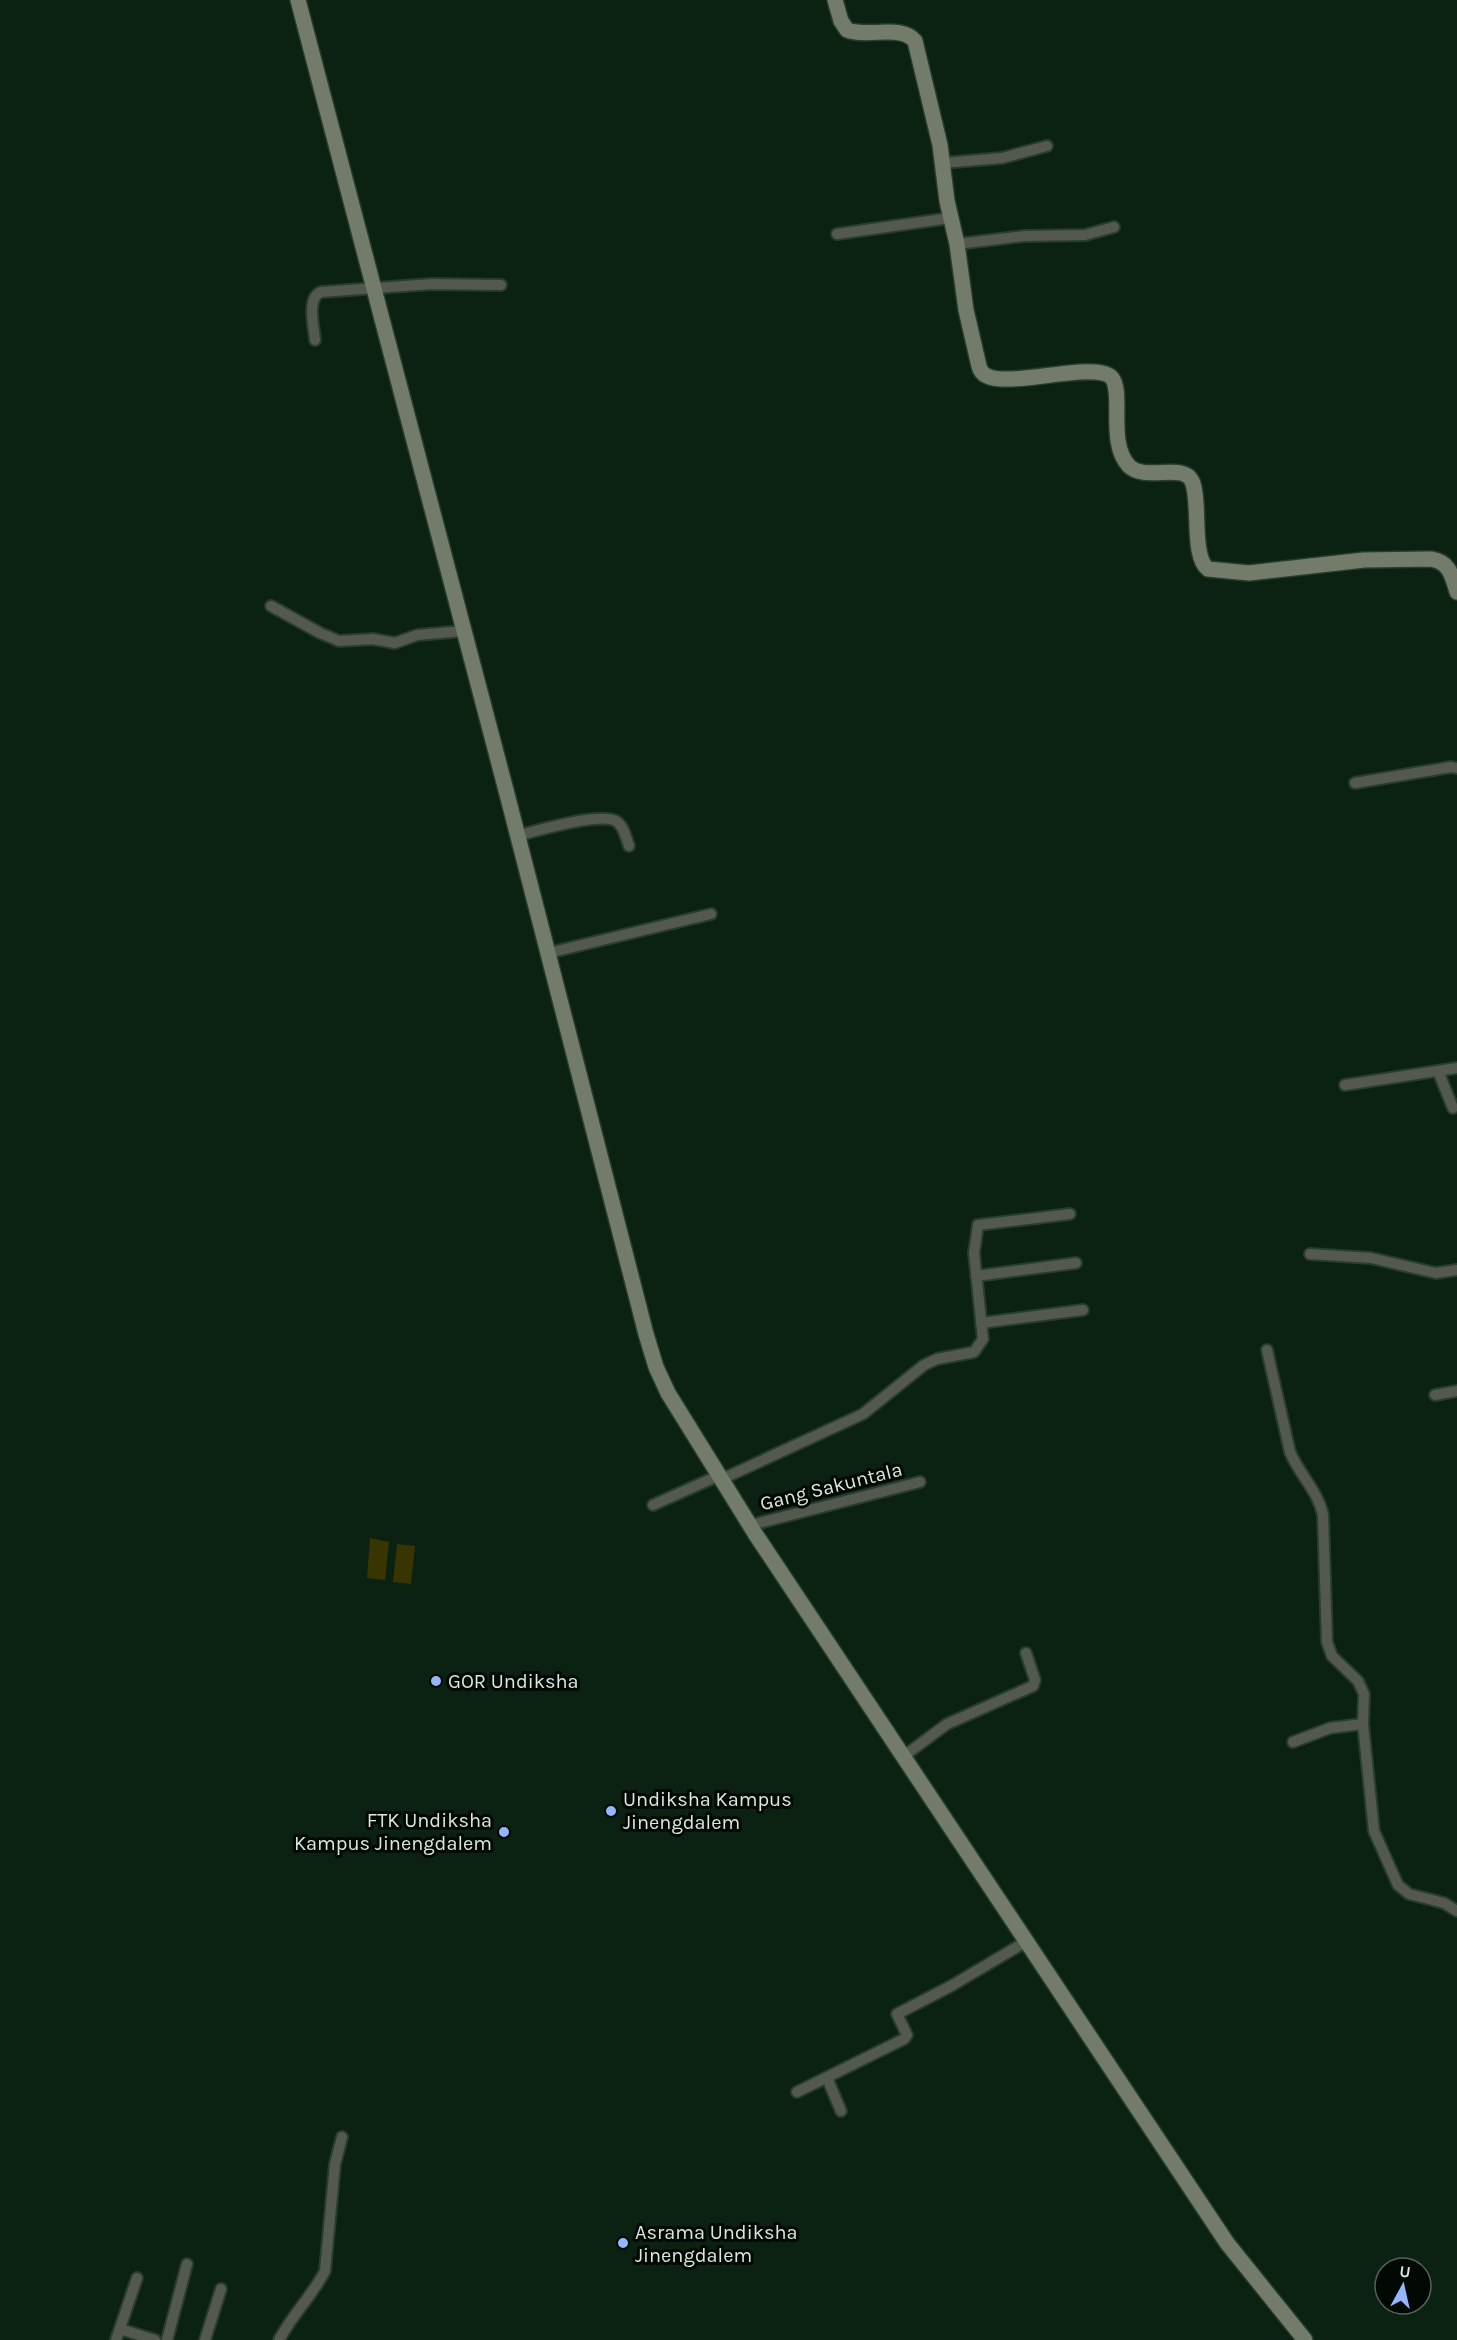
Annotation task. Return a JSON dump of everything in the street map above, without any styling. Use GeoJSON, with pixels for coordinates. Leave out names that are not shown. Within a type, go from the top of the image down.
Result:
{"type":"FeatureCollection","features":[{"type":"Feature","properties":{"kind":"street"},"geometry":{"type":"LineString","coordinates":[[298,0],[375,286],[656,1367],[680,1415],[1027,1941],[1050,1980],[1227,2243],[1305,2340]]}},
{"type":"Feature","properties":{"kind":"street"},"geometry":{"type":"LineString","coordinates":[[835,0],[841,21],[847,30],[863,33],[906,33],[915,41],[933,113],[950,218],[957,244],[966,310],[982,373],[989,377],[1010,378],[1083,372],[1101,372],[1109,375],[1115,387],[1116,432],[1128,464],[1146,473],[1180,472],[1187,475],[1192,482],[1196,501],[1200,560],[1206,568],[1249,573],[1365,560],[1431,559],[1441,561],[1447,566],[1457,592]]}},
{"type":"Feature","properties":{"kind":"street"},"geometry":{"type":"LineString","coordinates":[[942,163],[1002,158],[1047,146]]}},
{"type":"Feature","properties":{"kind":"street"},"geometry":{"type":"LineString","coordinates":[[837,234],[950,218]]}},
{"type":"Feature","properties":{"kind":"street"},"geometry":{"type":"LineString","coordinates":[[957,244],[1025,236],[1084,235],[1114,227]]}},
{"type":"Feature","properties":{"kind":"street"},"geometry":{"type":"LineString","coordinates":[[315,340],[313,300],[316,294],[328,290],[375,286],[501,285]]}},
{"type":"Feature","properties":{"kind":"street"},"geometry":{"type":"LineString","coordinates":[[271,606],[339,641],[373,639],[395,643],[417,635],[464,630]]}},
{"type":"Feature","properties":{"kind":"street"},"geometry":{"type":"LineString","coordinates":[[1355,783],[1451,767],[1457,768]]}},
{"type":"Feature","properties":{"kind":"street"},"geometry":{"type":"LineString","coordinates":[[517,836],[563,824],[603,819],[613,820],[619,824],[629,846]]}},
{"type":"Feature","properties":{"kind":"street"},"geometry":{"type":"LineString","coordinates":[[548,953],[711,914]]}},
{"type":"Feature","properties":{"kind":"street"},"geometry":{"type":"LineString","coordinates":[[1345,1085],[1457,1068]]}},
{"type":"Feature","properties":{"kind":"street"},"geometry":{"type":"LineString","coordinates":[[1438,1071],[1453,1108]]}},
{"type":"Feature","properties":{"kind":"street"},"geometry":{"type":"LineString","coordinates":[[653,1505],[863,1414],[924,1365],[937,1359],[974,1352],[983,1339],[974,1253],[978,1225],[1070,1214]]}},
{"type":"Feature","properties":{"kind":"street"},"geometry":{"type":"LineString","coordinates":[[1310,1254],[1371,1258],[1436,1273],[1457,1270]]}},
{"type":"Feature","properties":{"kind":"street"},"geometry":{"type":"LineString","coordinates":[[976,1276],[1076,1263]]}},
{"type":"Feature","properties":{"kind":"street"},"geometry":{"type":"LineString","coordinates":[[981,1323],[1083,1310]]}},
{"type":"Feature","properties":{"kind":"street"},"geometry":{"type":"LineString","coordinates":[[1267,1350],[1290,1452],[1322,1509],[1327,1642],[1332,1656],[1363,1690],[1365,1702],[1363,1724],[1374,1831],[1398,1885],[1409,1894],[1444,1903],[1457,1911]]}},
{"type":"Feature","properties":{"kind":"street"},"geometry":{"type":"LineString","coordinates":[[1435,1395],[1457,1391]]}},
{"type":"Feature","properties":{"kind":"street","name":"Gang Sakuntala"},"geometry":{"type":"LineString","coordinates":[[751,1525],[920,1482]]}},
{"type":"Feature","properties":{"kind":"street"},"geometry":{"type":"LineString","coordinates":[[904,1756],[947,1724],[1033,1686],[1035,1680],[1026,1653]]}},
{"type":"Feature","properties":{"kind":"street"},"geometry":{"type":"LineString","coordinates":[[1293,1743],[1330,1728],[1363,1724]]}},
{"type":"Feature","properties":{"kind":"street"},"geometry":{"type":"LineString","coordinates":[[797,2092],[906,2038],[907,2035],[897,2014],[951,1986],[1027,1941]]}},
{"type":"Feature","properties":{"kind":"street"},"geometry":{"type":"LineString","coordinates":[[827,2078],[841,2111]]}},
{"type":"Feature","properties":{"kind":"street"},"geometry":{"type":"LineString","coordinates":[[279,2340],[290,2320],[318,2284],[324,2271],[333,2173],[342,2137]]}},
{"type":"Feature","properties":{"kind":"street"},"geometry":{"type":"LineString","coordinates":[[167,2340],[187,2264]]}},
{"type":"Feature","properties":{"kind":"street"},"geometry":{"type":"LineString","coordinates":[[137,2278],[118,2335],[155,2340]]}},
{"type":"Feature","properties":{"kind":"street"},"geometry":{"type":"LineString","coordinates":[[205,2340],[221,2289]]}},
{"type":"Feature","properties":{"kind":"shaded area"},"geometry":{"type":"Polygon","coordinates":[[[370,1538],[389,1542],[385,1580],[367,1578],[370,1538]]]}},
{"type":"Feature","properties":{"kind":"shaded area"},"geometry":{"type":"Polygon","coordinates":[[[397,1544],[415,1546],[411,1584],[393,1582],[397,1544]]]}},
{"type":"Feature","properties":{"kind":"place","name":"GOR Undiksha"},"geometry":{"type":"Point","coordinates":[436,1681]}},
{"type":"Feature","properties":{"kind":"place","name":"Undiksha Kampus Jinengdalem"},"geometry":{"type":"Point","coordinates":[611,1811]}},
{"type":"Feature","properties":{"kind":"place","name":"FTK Undiksha Kampus Jinengdalem"},"geometry":{"type":"Point","coordinates":[504,1832]}},
{"type":"Feature","properties":{"kind":"place","name":"Asrama Undiksha Jinengdalem"},"geometry":{"type":"Point","coordinates":[623,2243]}}]}
